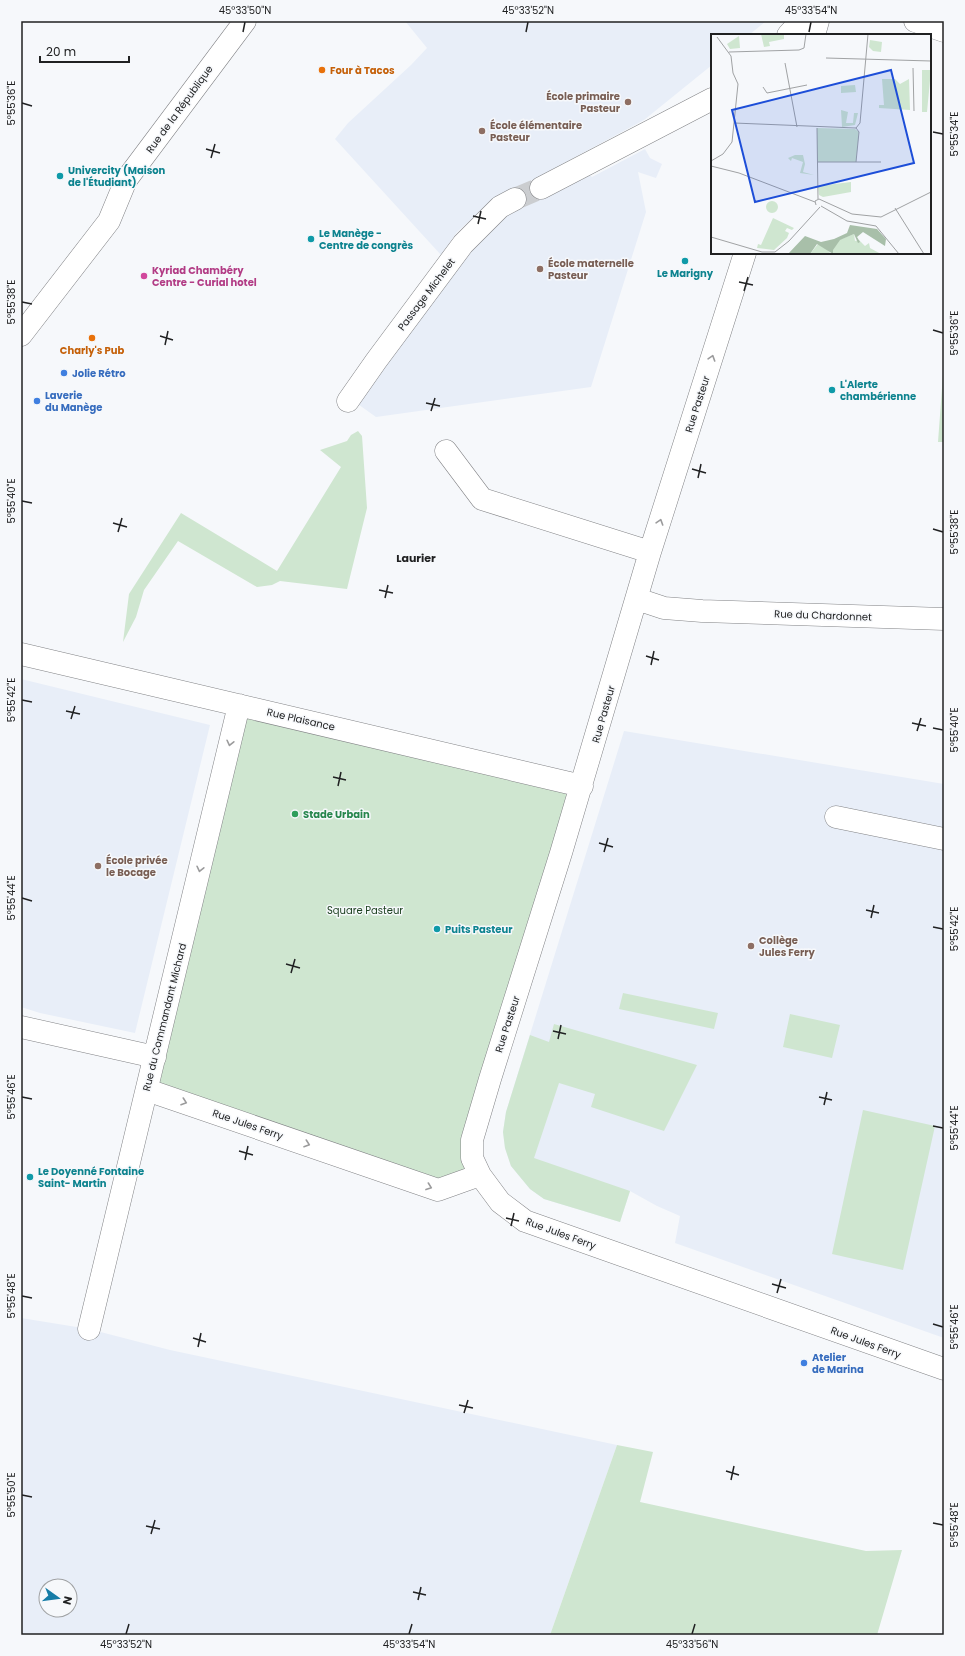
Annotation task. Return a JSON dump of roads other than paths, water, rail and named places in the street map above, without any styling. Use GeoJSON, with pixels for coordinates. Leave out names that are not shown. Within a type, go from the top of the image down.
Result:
{"type":"FeatureCollection","features":[{"type":"Feature","properties":{"kind":"street","name":"Rue de la République"},"geometry":{"type":"LineString","coordinates":[[21,336],[109,221],[126,180],[245,21]]}},
{"type":"Feature","properties":{"kind":"street"},"geometry":{"type":"LineString","coordinates":[[789,34],[801,21]]}},
{"type":"Feature","properties":{"kind":"street"},"geometry":{"type":"LineString","coordinates":[[814,34],[818,21]]}},
{"type":"Feature","properties":{"kind":"street"},"geometry":{"type":"LineString","coordinates":[[915,21],[944,31]]}},
{"type":"Feature","properties":{"kind":"street"},"geometry":{"type":"LineString","coordinates":[[541,188],[711,100]]}},
{"type":"Feature","properties":{"kind":"street","name":"Passage Michelet"},"geometry":{"type":"LineString","coordinates":[[348,401],[463,244],[500,207],[515,199]]}},
{"type":"Feature","properties":{"kind":"street","name":"Rue Pasteur"},"geometry":{"type":"LineString","coordinates":[[480,1175],[472,1158],[472,1140],[582,786],[650,552],[745,254]]}},
{"type":"Feature","properties":{"kind":"street"},"geometry":{"type":"LineString","coordinates":[[446,451],[482,499],[650,552]]}},
{"type":"Feature","properties":{"kind":"street","name":"Rue du Chardonnet"},"geometry":{"type":"LineString","coordinates":[[637,599],[664,608],[702,611],[944,619]]}},
{"type":"Feature","properties":{"kind":"street","name":"Rue Plaisance"},"geometry":{"type":"LineString","coordinates":[[21,654],[96,673],[239,705],[582,786]]}},
{"type":"Feature","properties":{"kind":"street","name":"Rue du Commandant Michard"},"geometry":{"type":"LineString","coordinates":[[89,1329],[239,705]]}},
{"type":"Feature","properties":{"kind":"street"},"geometry":{"type":"LineString","coordinates":[[836,817],[944,840]]}},
{"type":"Feature","properties":{"kind":"street"},"geometry":{"type":"LineString","coordinates":[[21,1027],[155,1057]]}},
{"type":"Feature","properties":{"kind":"street","name":"Rue Jules Ferry"},"geometry":{"type":"LineString","coordinates":[[147,1090],[438,1190],[480,1175],[500,1202],[524,1221],[944,1369]]}},
{"type":"Feature","properties":{"kind":"tunnel"},"geometry":{"type":"LineString","coordinates":[[515,199],[541,188]]}},
{"type":"Feature","properties":{"kind":"place","name":"Four à Tacos"},"geometry":{"type":"Point","coordinates":[322,70]}},
{"type":"Feature","properties":{"kind":"place","name":"École primaire Pasteur"},"geometry":{"type":"Point","coordinates":[628,102]}},
{"type":"Feature","properties":{"kind":"place","name":"École élémentaire Pasteur"},"geometry":{"type":"Point","coordinates":[482,131]}},
{"type":"Feature","properties":{"kind":"place","name":"Univercity (Maison de l'Étudiant)"},"geometry":{"type":"Point","coordinates":[60,176]}},
{"type":"Feature","properties":{"kind":"place","name":"Le Manège - Centre de congrès"},"geometry":{"type":"Point","coordinates":[311,239]}},
{"type":"Feature","properties":{"kind":"place","name":"Le Marigny"},"geometry":{"type":"Point","coordinates":[685,261]}},
{"type":"Feature","properties":{"kind":"place","name":"École maternelle Pasteur"},"geometry":{"type":"Point","coordinates":[540,269]}},
{"type":"Feature","properties":{"kind":"place","name":"Kyriad Chambéry Centre - Curial hotel"},"geometry":{"type":"Point","coordinates":[144,276]}},
{"type":"Feature","properties":{"kind":"place","name":"Charly's Pub"},"geometry":{"type":"Point","coordinates":[92,338]}},
{"type":"Feature","properties":{"kind":"place","name":"Jolie Rétro"},"geometry":{"type":"Point","coordinates":[64,373]}},
{"type":"Feature","properties":{"kind":"place","name":"L'Alerte chambérienne"},"geometry":{"type":"Point","coordinates":[832,390]}},
{"type":"Feature","properties":{"kind":"place","name":"Laverie du Manège"},"geometry":{"type":"Point","coordinates":[37,401]}},
{"type":"Feature","properties":{"kind":"place","name":"Stade Urbain"},"geometry":{"type":"Point","coordinates":[295,814]}},
{"type":"Feature","properties":{"kind":"place","name":"École privée le Bocage"},"geometry":{"type":"Point","coordinates":[98,866]}},
{"type":"Feature","properties":{"kind":"place","name":"Puits Pasteur"},"geometry":{"type":"Point","coordinates":[437,929]}},
{"type":"Feature","properties":{"kind":"place","name":"Collège Jules Ferry"},"geometry":{"type":"Point","coordinates":[751,946]}},
{"type":"Feature","properties":{"kind":"place","name":"Le Doyenné Fontaine Saint- Martin"},"geometry":{"type":"Point","coordinates":[30,1177]}},
{"type":"Feature","properties":{"kind":"place","name":"Atelier de Marina"},"geometry":{"type":"Point","coordinates":[804,1363]}},
{"type":"Feature","properties":{"kind":"district","name":"Laurier"},"geometry":{"type":"Point","coordinates":[416,558]}},
{"type":"Feature","properties":{"kind":"park label","name":"Square Pasteur"},"geometry":{"type":"Point","coordinates":[365,910]}}]}
